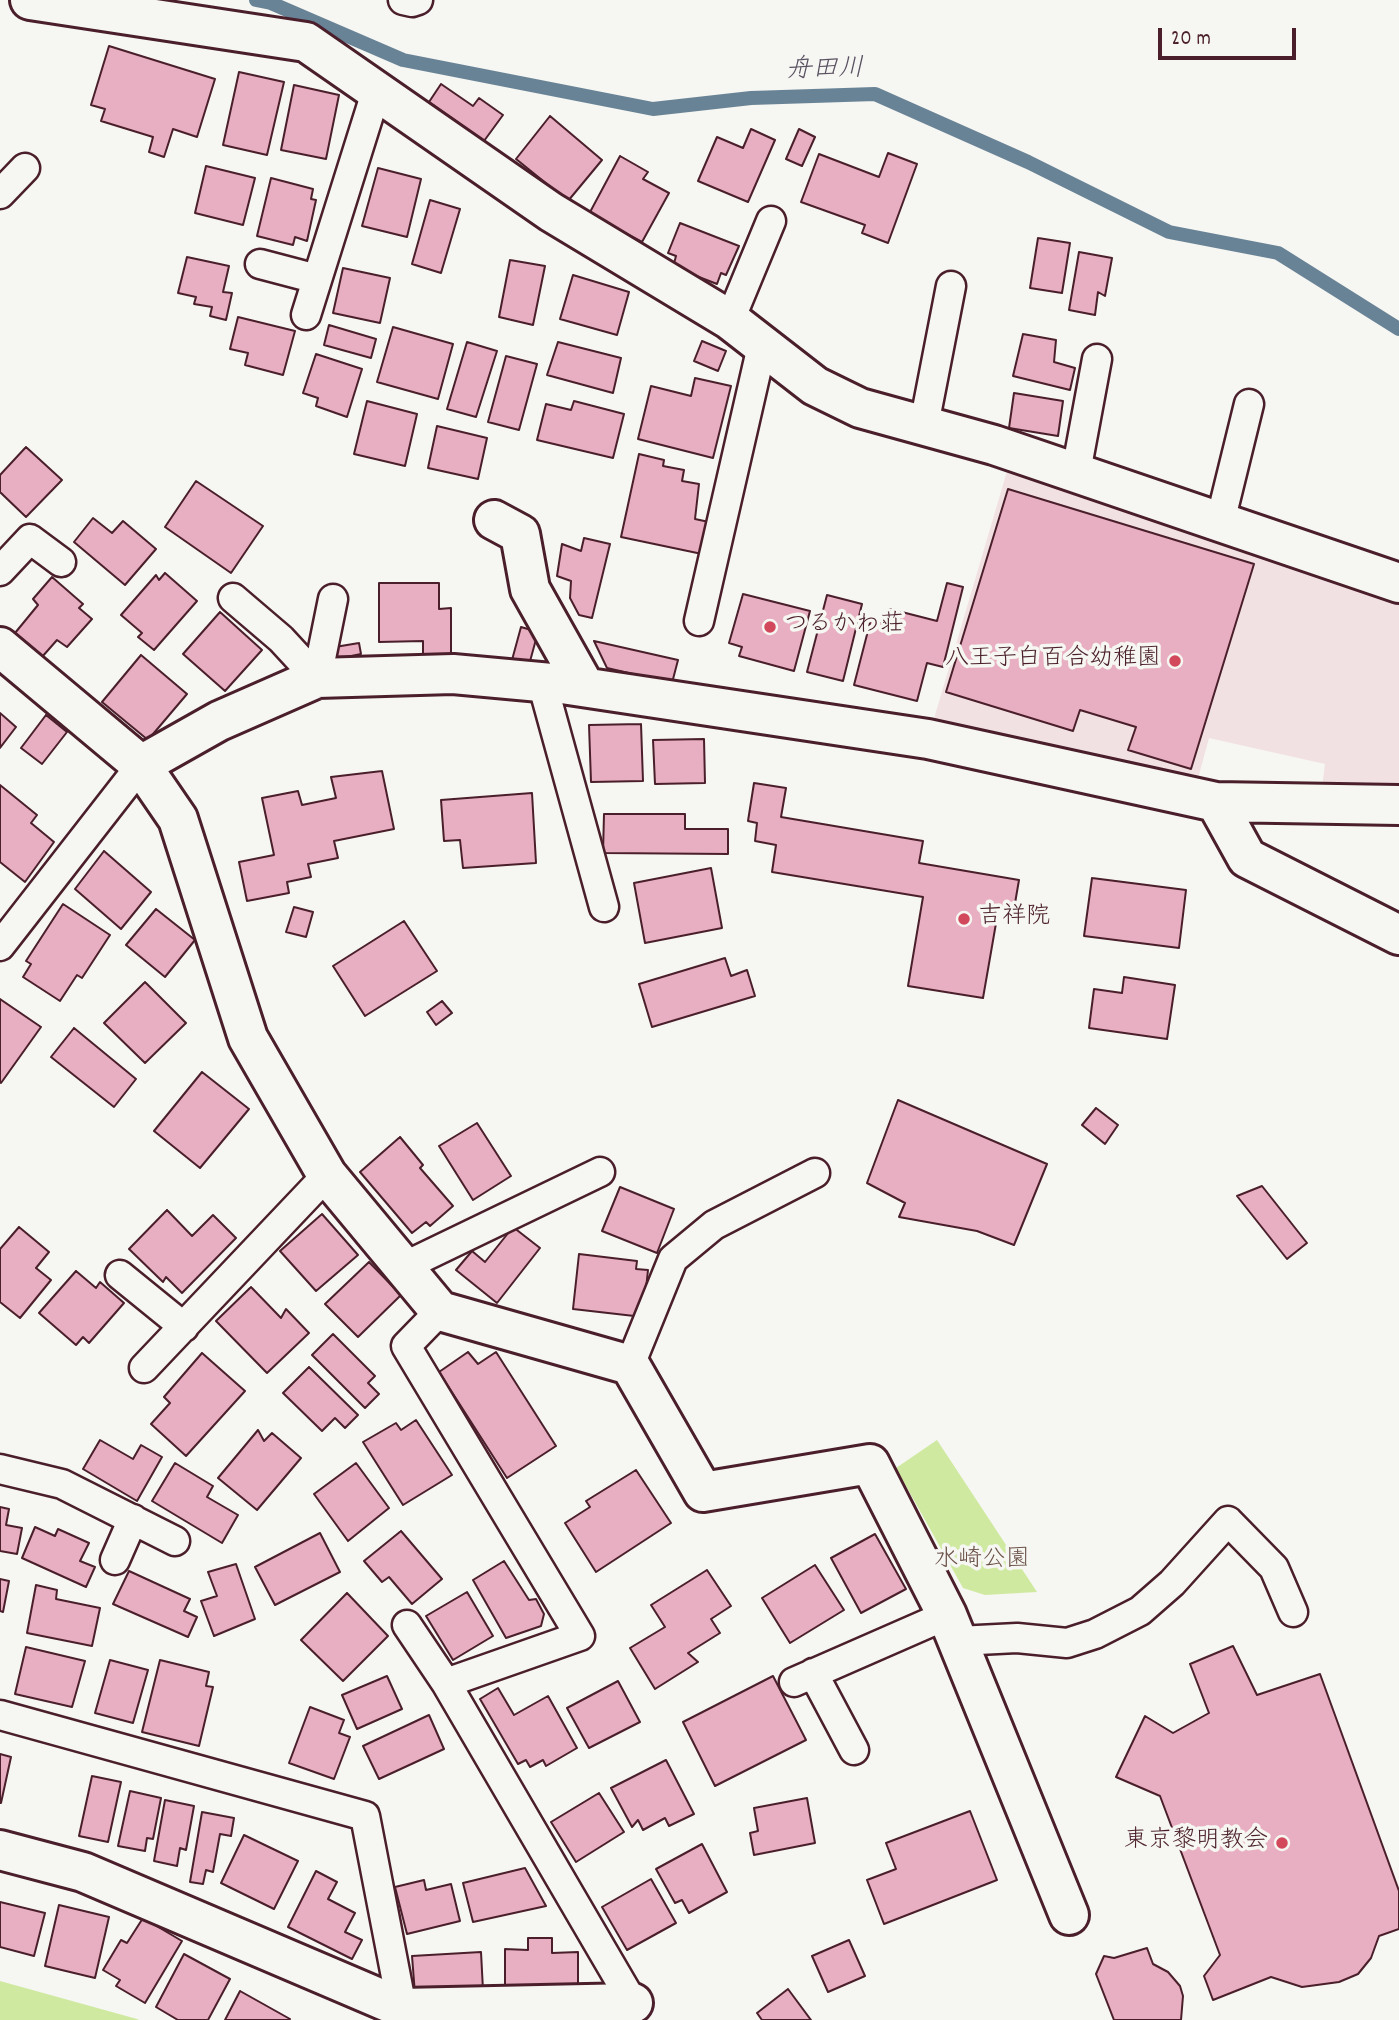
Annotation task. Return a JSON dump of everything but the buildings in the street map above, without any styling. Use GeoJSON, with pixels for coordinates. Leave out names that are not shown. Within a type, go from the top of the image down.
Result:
{"type":"FeatureCollection","features":[{"type":"Feature","properties":{"kind":"street"},"geometry":{"type":"LineString","coordinates":[[30,0],[306,42],[551,212],[730,320],[815,386],[860,408],[1076,472],[1399,583]]}},
{"type":"Feature","properties":{"kind":"street"},"geometry":{"type":"LineString","coordinates":[[495,520],[520,534],[530,589],[585,687]]}},
{"type":"Feature","properties":{"kind":"street"},"geometry":{"type":"LineString","coordinates":[[0,647],[141,765],[178,819],[248,1038],[327,1175],[440,1311],[630,1365],[703,1492],[870,1464],[952,1628],[1069,1914]]}},
{"type":"Feature","properties":{"kind":"street"},"geometry":{"type":"LineString","coordinates":[[141,765],[219,721],[317,678],[453,674],[585,687],[928,739],[1216,802],[1399,805]]}},
{"type":"Feature","properties":{"kind":"street"},"geometry":{"type":"LineString","coordinates":[[1216,802],[1247,858],[1399,935]]}},
{"type":"Feature","properties":{"kind":"street"},"geometry":{"type":"LineString","coordinates":[[0,1850],[83,1872],[402,2008],[633,2003]]}},
{"type":"Feature","properties":{"kind":"lane"},"geometry":{"type":"LineString","coordinates":[[403,0],[418,0]]}},
{"type":"Feature","properties":{"kind":"lane"},"geometry":{"type":"LineString","coordinates":[[306,315],[377,89]]}},
{"type":"Feature","properties":{"kind":"lane"},"geometry":{"type":"LineString","coordinates":[[0,194],[25,168]]}},
{"type":"Feature","properties":{"kind":"lane"},"geometry":{"type":"LineString","coordinates":[[730,320],[771,221]]}},
{"type":"Feature","properties":{"kind":"lane"},"geometry":{"type":"LineString","coordinates":[[260,264],[317,279]]}},
{"type":"Feature","properties":{"kind":"lane"},"geometry":{"type":"LineString","coordinates":[[924,425],[951,286]]}},
{"type":"Feature","properties":{"kind":"lane"},"geometry":{"type":"LineString","coordinates":[[699,621],[762,346]]}},
{"type":"Feature","properties":{"kind":"lane"},"geometry":{"type":"LineString","coordinates":[[1076,472],[1097,359]]}},
{"type":"Feature","properties":{"kind":"lane"},"geometry":{"type":"LineString","coordinates":[[1220,522],[1249,404]]}},
{"type":"Feature","properties":{"kind":"lane"},"geometry":{"type":"LineString","coordinates":[[0,571],[30,539],[61,562]]}},
{"type":"Feature","properties":{"kind":"lane"},"geometry":{"type":"LineString","coordinates":[[233,598],[281,639],[317,678]]}},
{"type":"Feature","properties":{"kind":"lane"},"geometry":{"type":"LineString","coordinates":[[317,678],[333,599]]}},
{"type":"Feature","properties":{"kind":"lane"},"geometry":{"type":"LineString","coordinates":[[542,682],[604,907]]}},
{"type":"Feature","properties":{"kind":"lane"},"geometry":{"type":"LineString","coordinates":[[0,946],[141,765]]}},
{"type":"Feature","properties":{"kind":"lane"},"geometry":{"type":"LineString","coordinates":[[403,1267],[600,1172]]}},
{"type":"Feature","properties":{"kind":"lane"},"geometry":{"type":"LineString","coordinates":[[630,1365],[673,1259],[713,1225],[815,1173]]}},
{"type":"Feature","properties":{"kind":"lane"},"geometry":{"type":"LineString","coordinates":[[145,1368],[327,1175]]}},
{"type":"Feature","properties":{"kind":"lane"},"geometry":{"type":"LineString","coordinates":[[120,1275],[184,1327]]}},
{"type":"Feature","properties":{"kind":"lane"},"geometry":{"type":"LineString","coordinates":[[440,1311],[406,1346],[580,1636],[446,1683]]}},
{"type":"Feature","properties":{"kind":"lane"},"geometry":{"type":"LineString","coordinates":[[0,1469],[62,1484],[175,1541]]}},
{"type":"Feature","properties":{"kind":"lane"},"geometry":{"type":"LineString","coordinates":[[115,1560],[133,1519]]}},
{"type":"Feature","properties":{"kind":"lane"},"geometry":{"type":"LineString","coordinates":[[854,1750],[803,1677],[952,1628],[1067,1643],[1094,1634],[1140,1611],[1172,1583],[1228,1521],[1274,1568],[1293,1612]]}},
{"type":"Feature","properties":{"kind":"lane"},"geometry":{"type":"LineString","coordinates":[[407,1625],[446,1683],[633,2003]]}},
{"type":"Feature","properties":{"kind":"lane"},"geometry":{"type":"LineString","coordinates":[[0,1715],[365,1816],[402,2008]]}},
{"type":"Feature","properties":{"kind":"shaded area","name":"八王子白百合幼稚園"},"geometry":{"type":"Polygon","coordinates":[[[1013,451],[1399,583],[1399,805],[1320,803],[1325,764],[1209,738],[1193,797],[928,739],[1013,451]]]}},
{"type":"Feature","properties":{"kind":"green space","name":"水崎公園"},"geometry":{"type":"Polygon","coordinates":[[[937,1440],[1037,1592],[985,1595],[963,1588],[896,1468],[937,1440]]]}},
{"type":"Feature","properties":{"kind":"green space"},"geometry":{"type":"Polygon","coordinates":[[[0,1981],[137,2019],[139,2020],[0,2020],[0,1981]]]}},
{"type":"Feature","properties":{"kind":"waterway","name":"舟田川"},"geometry":{"type":"LineString","coordinates":[[256,0],[271,3],[403,60],[653,109],[751,98],[875,94],[1028,162],[1169,232],[1278,253],[1399,329]]}},
{"type":"Feature","properties":{"kind":"place","name":"つるかわ荘"},"geometry":{"type":"Point","coordinates":[770,627]}},
{"type":"Feature","properties":{"kind":"place","name":"八王子白百合幼稚園"},"geometry":{"type":"Point","coordinates":[1175,661]}},
{"type":"Feature","properties":{"kind":"place","name":"吉祥院"},"geometry":{"type":"Point","coordinates":[964,919]}},
{"type":"Feature","properties":{"kind":"place","name":"東京黎明教会"},"geometry":{"type":"Point","coordinates":[1282,1843]}}]}
